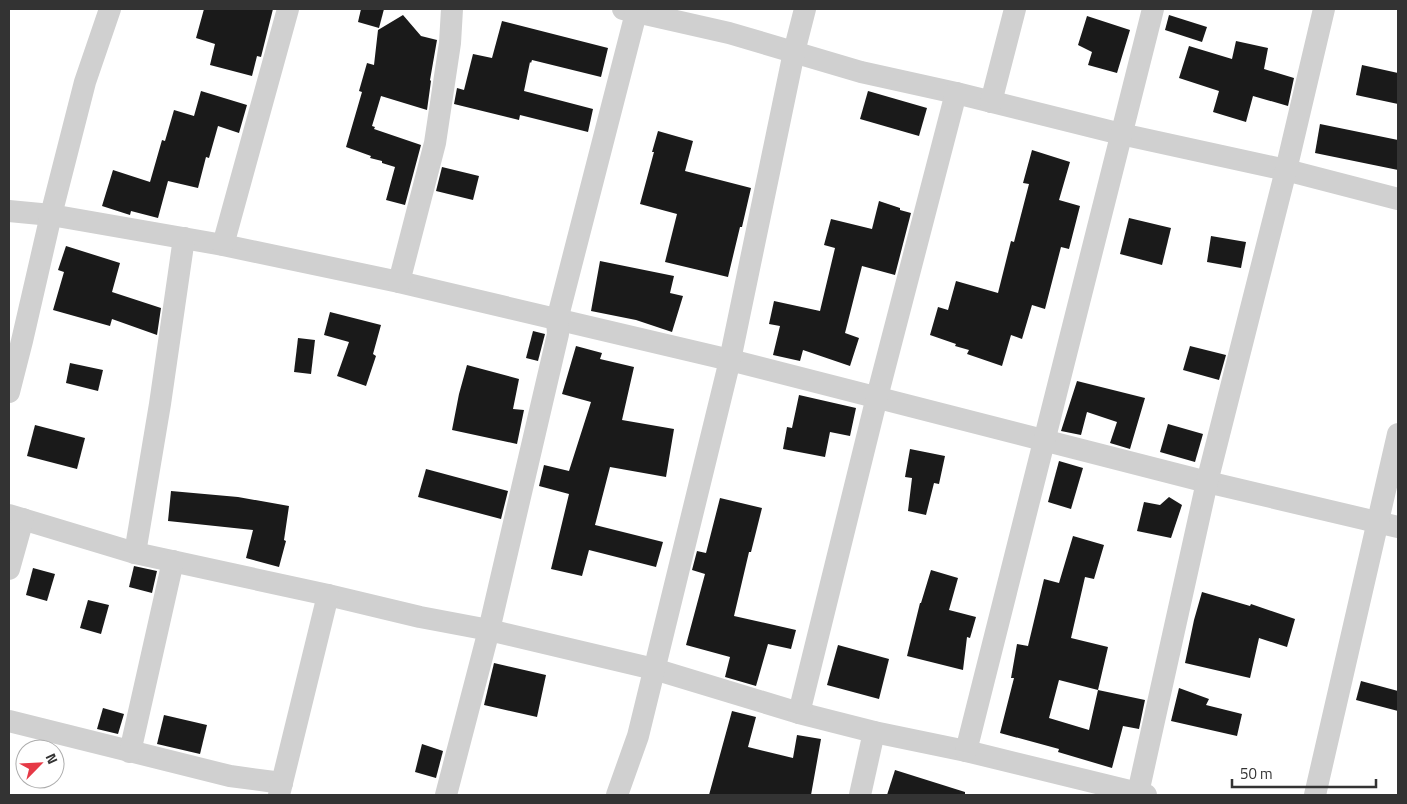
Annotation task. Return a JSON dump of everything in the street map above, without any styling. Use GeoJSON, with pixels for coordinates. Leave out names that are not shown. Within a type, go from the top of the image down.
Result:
{"type":"FeatureCollection","features":[{"type":"Feature","properties":{"kind":"street"},"geometry":{"type":"LineString","coordinates":[[9,392],[85,82],[110,9]]}},
{"type":"Feature","properties":{"kind":"street"},"geometry":{"type":"LineString","coordinates":[[223,245],[288,9]]}},
{"type":"Feature","properties":{"kind":"street"},"geometry":{"type":"LineString","coordinates":[[399,282],[435,143],[450,43],[452,9]]}},
{"type":"Feature","properties":{"kind":"street"},"geometry":{"type":"LineString","coordinates":[[617,795],[638,736],[730,360],[794,52],[805,9]]}},
{"type":"Feature","properties":{"kind":"street"},"geometry":{"type":"LineString","coordinates":[[991,102],[1015,9]]}},
{"type":"Feature","properties":{"kind":"street"},"geometry":{"type":"LineString","coordinates":[[966,751],[1153,9]]}},
{"type":"Feature","properties":{"kind":"street"},"geometry":{"type":"LineString","coordinates":[[9,569],[16,517],[135,553],[420,617],[489,630],[654,669],[799,713],[1142,794],[1207,482],[1286,170],[1324,9]]}},
{"type":"Feature","properties":{"kind":"street"},"geometry":{"type":"LineString","coordinates":[[446,795],[489,630],[558,334],[557,320],[632,10],[729,33],[861,72],[956,93],[1121,134],[1286,170],[1398,199]]}},
{"type":"Feature","properties":{"kind":"street"},"geometry":{"type":"LineString","coordinates":[[799,713],[877,397],[956,93]]}},
{"type":"Feature","properties":{"kind":"street"},"geometry":{"type":"LineString","coordinates":[[9,211],[51,215],[223,245],[399,282],[730,360],[1207,482],[1388,525]]}},
{"type":"Feature","properties":{"kind":"street"},"geometry":{"type":"LineString","coordinates":[[135,553],[160,404],[184,238]]}},
{"type":"Feature","properties":{"kind":"street"},"geometry":{"type":"LineString","coordinates":[[1315,795],[1388,525],[1398,434]]}},
{"type":"Feature","properties":{"kind":"street"},"geometry":{"type":"LineString","coordinates":[[130,752],[173,560]]}},
{"type":"Feature","properties":{"kind":"street"},"geometry":{"type":"LineString","coordinates":[[9,721],[280,789],[328,595]]}},
{"type":"Feature","properties":{"kind":"street"},"geometry":{"type":"LineString","coordinates":[[860,795],[874,732]]}},
{"type":"Feature","properties":{"kind":"building"},"geometry":{"type":"Polygon","coordinates":[[[204,9],[273,9],[261,57],[257,56],[252,76],[210,65],[215,44],[196,38],[204,9]]]}},
{"type":"Feature","properties":{"kind":"building"},"geometry":{"type":"Polygon","coordinates":[[[361,9],[384,9],[379,28],[358,22],[361,9]]]}},
{"type":"Feature","properties":{"kind":"building"},"geometry":{"type":"Polygon","coordinates":[[[403,15],[421,36],[437,40],[427,110],[381,96],[372,126],[375,127],[374,129],[421,145],[405,205],[386,200],[395,167],[346,147],[362,92],[359,91],[367,63],[374,65],[378,30],[403,15]]]}},
{"type":"Feature","properties":{"kind":"building"},"geometry":{"type":"Polygon","coordinates":[[[1169,15],[1207,27],[1202,42],[1165,30],[1169,15]]]}},
{"type":"Feature","properties":{"kind":"building"},"geometry":{"type":"Polygon","coordinates":[[[1087,16],[1130,30],[1117,73],[1088,65],[1092,52],[1078,45],[1087,16]]]}},
{"type":"Feature","properties":{"kind":"building"},"geometry":{"type":"Polygon","coordinates":[[[502,21],[608,48],[601,77],[532,60],[530,62],[524,91],[593,109],[588,132],[520,115],[519,120],[454,104],[457,88],[464,90],[473,54],[492,58],[502,21]]]}},
{"type":"Feature","properties":{"kind":"building"},"geometry":{"type":"Polygon","coordinates":[[[1236,41],[1268,48],[1264,69],[1294,78],[1288,106],[1253,96],[1246,122],[1213,112],[1219,91],[1179,78],[1189,46],[1232,59],[1236,41]]]}},
{"type":"Feature","properties":{"kind":"building"},"geometry":{"type":"Polygon","coordinates":[[[1362,65],[1398,73],[1398,104],[1356,95],[1362,65]]]}},
{"type":"Feature","properties":{"kind":"building"},"geometry":{"type":"Polygon","coordinates":[[[201,91],[247,105],[239,133],[218,126],[209,158],[206,157],[198,188],[168,181],[158,218],[131,211],[130,215],[102,206],[113,170],[150,182],[162,140],[165,141],[174,110],[194,116],[201,91]]]}},
{"type":"Feature","properties":{"kind":"building"},"geometry":{"type":"Polygon","coordinates":[[[868,91],[927,108],[919,136],[860,119],[868,91]]]}},
{"type":"Feature","properties":{"kind":"building"},"geometry":{"type":"Polygon","coordinates":[[[1320,124],[1398,140],[1398,170],[1315,153],[1320,124]]]}},
{"type":"Feature","properties":{"kind":"building"},"geometry":{"type":"Polygon","coordinates":[[[658,131],[693,141],[685,171],[751,188],[728,277],[665,262],[677,214],[640,204],[658,131]]]}},
{"type":"Feature","properties":{"kind":"building"},"geometry":{"type":"Polygon","coordinates":[[[1032,150],[1070,162],[1059,200],[1080,206],[1069,249],[1061,247],[1045,309],[1032,305],[1022,339],[1011,335],[1002,366],[967,354],[969,350],[930,335],[938,307],[948,310],[956,281],[998,293],[1011,241],[1014,242],[1029,184],[1023,183],[1032,150]]]}},
{"type":"Feature","properties":{"kind":"building"},"geometry":{"type":"Polygon","coordinates":[[[442,167],[479,176],[473,200],[436,191],[442,167]]]}},
{"type":"Feature","properties":{"kind":"building"},"geometry":{"type":"Polygon","coordinates":[[[879,201],[911,213],[895,275],[862,266],[845,333],[859,338],[850,366],[803,350],[800,361],[773,355],[780,326],[769,324],[774,301],[820,311],[835,248],[824,245],[831,219],[872,229],[879,201]]]}},
{"type":"Feature","properties":{"kind":"building"},"geometry":{"type":"Polygon","coordinates":[[[1129,218],[1171,228],[1162,265],[1120,254],[1129,218]]]}},
{"type":"Feature","properties":{"kind":"building"},"geometry":{"type":"Polygon","coordinates":[[[1211,236],[1246,242],[1241,268],[1207,262],[1211,236]]]}},
{"type":"Feature","properties":{"kind":"building"},"geometry":{"type":"Polygon","coordinates":[[[66,246],[120,263],[112,292],[161,308],[157,335],[112,319],[110,326],[53,310],[64,272],[58,270],[66,246]]]}},
{"type":"Feature","properties":{"kind":"building"},"geometry":{"type":"Polygon","coordinates":[[[600,261],[674,276],[670,293],[683,296],[672,332],[636,320],[591,311],[600,261]]]}},
{"type":"Feature","properties":{"kind":"building"},"geometry":{"type":"Polygon","coordinates":[[[330,312],[381,325],[373,354],[376,356],[366,386],[337,376],[349,342],[324,335],[330,312]]]}},
{"type":"Feature","properties":{"kind":"building"},"geometry":{"type":"Polygon","coordinates":[[[533,331],[545,334],[538,361],[526,358],[533,331]]]}},
{"type":"Feature","properties":{"kind":"building"},"geometry":{"type":"Polygon","coordinates":[[[298,338],[315,340],[311,374],[294,372],[298,338]]]}},
{"type":"Feature","properties":{"kind":"building"},"geometry":{"type":"Polygon","coordinates":[[[576,346],[602,353],[600,359],[634,367],[622,420],[674,429],[666,477],[610,467],[595,525],[663,542],[656,567],[589,550],[582,576],[551,569],[569,494],[539,486],[544,465],[569,471],[591,402],[562,394],[576,346]]]}},
{"type":"Feature","properties":{"kind":"building"},"geometry":{"type":"Polygon","coordinates":[[[1190,346],[1226,355],[1219,380],[1183,370],[1190,346]]]}},
{"type":"Feature","properties":{"kind":"building"},"geometry":{"type":"Polygon","coordinates":[[[70,363],[103,370],[98,391],[66,383],[70,363]]]}},
{"type":"Feature","properties":{"kind":"building"},"geometry":{"type":"Polygon","coordinates":[[[467,365],[519,379],[513,409],[524,410],[517,444],[452,430],[467,365]]]}},
{"type":"Feature","properties":{"kind":"building"},"geometry":{"type":"Polygon","coordinates":[[[1077,381],[1145,398],[1130,449],[1110,443],[1117,422],[1087,412],[1081,435],[1061,431],[1077,381]]]}},
{"type":"Feature","properties":{"kind":"building"},"geometry":{"type":"Polygon","coordinates":[[[799,395],[856,408],[850,436],[830,432],[825,457],[783,449],[787,427],[792,428],[799,395]]]}},
{"type":"Feature","properties":{"kind":"building"},"geometry":{"type":"Polygon","coordinates":[[[1168,424],[1203,434],[1195,462],[1160,452],[1168,424]]]}},
{"type":"Feature","properties":{"kind":"building"},"geometry":{"type":"Polygon","coordinates":[[[35,425],[85,438],[77,469],[27,456],[35,425]]]}},
{"type":"Feature","properties":{"kind":"building"},"geometry":{"type":"Polygon","coordinates":[[[910,449],[945,456],[939,484],[934,483],[926,515],[908,511],[912,478],[905,477],[910,449]]]}},
{"type":"Feature","properties":{"kind":"building"},"geometry":{"type":"Polygon","coordinates":[[[1059,461],[1083,468],[1071,509],[1048,502],[1059,461]]]}},
{"type":"Feature","properties":{"kind":"building"},"geometry":{"type":"Polygon","coordinates":[[[426,469],[508,491],[501,519],[418,497],[426,469]]]}},
{"type":"Feature","properties":{"kind":"building"},"geometry":{"type":"Polygon","coordinates":[[[171,491],[238,497],[289,506],[284,540],[286,541],[279,567],[246,558],[253,530],[168,521],[171,491]]]}},
{"type":"Feature","properties":{"kind":"building"},"geometry":{"type":"Polygon","coordinates":[[[1169,497],[1182,505],[1171,538],[1137,531],[1144,502],[1160,505],[1169,497]]]}},
{"type":"Feature","properties":{"kind":"building"},"geometry":{"type":"Polygon","coordinates":[[[720,498],[762,508],[751,552],[749,552],[734,616],[796,630],[791,649],[768,644],[756,686],[725,677],[730,657],[686,645],[705,574],[692,570],[697,551],[706,553],[720,498]]]}},
{"type":"Feature","properties":{"kind":"building"},"geometry":{"type":"Polygon","coordinates":[[[1073,536],[1104,545],[1094,579],[1085,577],[1071,638],[1108,647],[1098,690],[1145,700],[1139,729],[1123,726],[1112,768],[1058,752],[1059,749],[1000,733],[1014,678],[1011,678],[1017,644],[1028,646],[1044,579],[1059,583],[1073,536]],[[1059,680],[1049,718],[1089,730],[1098,690],[1059,680]]]}},
{"type":"Feature","properties":{"kind":"building"},"geometry":{"type":"Polygon","coordinates":[[[134,566],[157,571],[152,593],[129,587],[134,566]]]}},
{"type":"Feature","properties":{"kind":"building"},"geometry":{"type":"Polygon","coordinates":[[[33,568],[55,574],[47,601],[26,595],[33,568]]]}},
{"type":"Feature","properties":{"kind":"building"},"geometry":{"type":"Polygon","coordinates":[[[931,570],[958,578],[949,610],[976,617],[970,638],[967,637],[963,670],[907,656],[920,603],[931,570]]]}},
{"type":"Feature","properties":{"kind":"building"},"geometry":{"type":"Polygon","coordinates":[[[1202,592],[1250,606],[1251,604],[1295,619],[1287,647],[1259,638],[1250,678],[1185,663],[1202,592]]]}},
{"type":"Feature","properties":{"kind":"building"},"geometry":{"type":"Polygon","coordinates":[[[88,600],[109,605],[101,634],[80,628],[88,600]]]}},
{"type":"Feature","properties":{"kind":"building"},"geometry":{"type":"Polygon","coordinates":[[[838,645],[889,659],[879,699],[827,685],[838,645]]]}},
{"type":"Feature","properties":{"kind":"building"},"geometry":{"type":"Polygon","coordinates":[[[494,663],[546,675],[537,717],[484,705],[494,663]]]}},
{"type":"Feature","properties":{"kind":"building"},"geometry":{"type":"Polygon","coordinates":[[[1361,681],[1398,691],[1398,711],[1356,700],[1361,681]]]}},
{"type":"Feature","properties":{"kind":"building"},"geometry":{"type":"Polygon","coordinates":[[[1179,688],[1209,699],[1206,705],[1242,714],[1237,736],[1171,721],[1179,688]]]}},
{"type":"Feature","properties":{"kind":"building"},"geometry":{"type":"Polygon","coordinates":[[[103,708],[124,714],[118,734],[97,729],[103,708]]]}},
{"type":"Feature","properties":{"kind":"building"},"geometry":{"type":"Polygon","coordinates":[[[732,711],[756,717],[748,747],[793,758],[797,735],[821,739],[811,795],[709,795],[732,711]]]}},
{"type":"Feature","properties":{"kind":"building"},"geometry":{"type":"Polygon","coordinates":[[[164,715],[207,725],[200,754],[157,744],[164,715]]]}},
{"type":"Feature","properties":{"kind":"building"},"geometry":{"type":"Polygon","coordinates":[[[422,744],[443,751],[436,778],[415,772],[422,744]]]}},
{"type":"Feature","properties":{"kind":"building"},"geometry":{"type":"Polygon","coordinates":[[[895,770],[965,792],[965,795],[887,795],[895,770]]]}}]}
